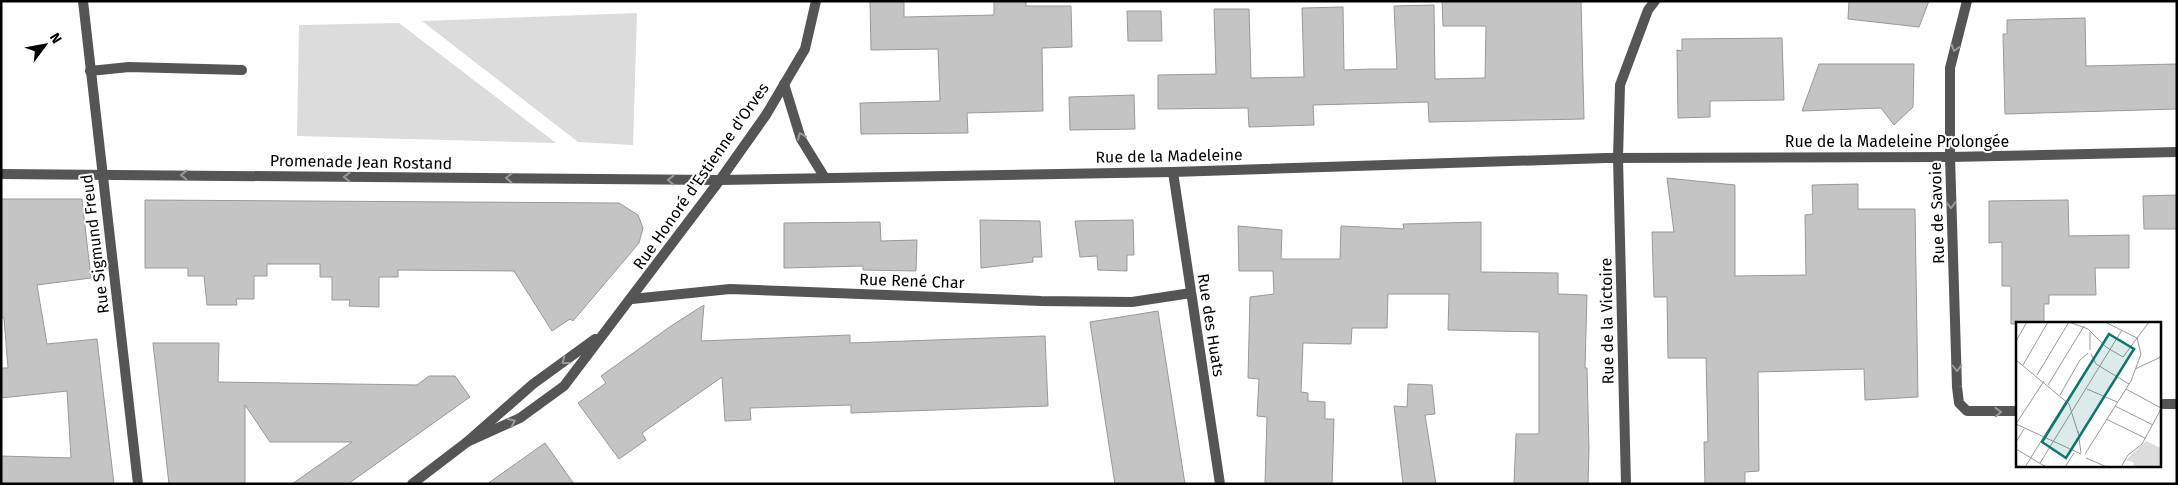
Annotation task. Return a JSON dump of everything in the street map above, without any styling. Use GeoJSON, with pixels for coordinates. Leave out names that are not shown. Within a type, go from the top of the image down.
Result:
{"type":"FeatureCollection","features":[{"type":"Feature","properties":{"kind":"street","name":"Rue Sigmund Freud"},"geometry":{"type":"LineString","coordinates":[[83,1],[138,484]]}},
{"type":"Feature","properties":{"kind":"street","name":"Rue Honoré d'Estienne d'Orves"},"geometry":{"type":"LineString","coordinates":[[468,442],[520,418],[564,386],[604,332],[632,299],[766,115],[805,48],[816,1]]}},
{"type":"Feature","properties":{"kind":"street","name":"Rue de la Victoire"},"geometry":{"type":"LineString","coordinates":[[1626,484],[1618,158],[1620,85],[1648,10],[1655,1]]}},
{"type":"Feature","properties":{"kind":"street","name":"Rue de Savoie"},"geometry":{"type":"LineString","coordinates":[[1967,1],[1950,68],[1950,157],[1957,387],[1960,403],[1967,411],[2016,411]]}},
{"type":"Feature","properties":{"kind":"street"},"geometry":{"type":"LineString","coordinates":[[90,71],[129,67],[242,70]]}},
{"type":"Feature","properties":{"kind":"street"},"geometry":{"type":"LineString","coordinates":[[784,84],[801,139],[825,178]]}},
{"type":"Feature","properties":{"kind":"street","name":"Rue de la Madeleine Prolongée"},"geometry":{"type":"LineString","coordinates":[[1618,158],[1950,157],[2177,152]]}},
{"type":"Feature","properties":{"kind":"street","name":"Rue de la Madeleine"},"geometry":{"type":"LineString","coordinates":[[720,180],[1173,172],[1618,158]]}},
{"type":"Feature","properties":{"kind":"street","name":"Rue des Huats"},"geometry":{"type":"LineString","coordinates":[[1173,172],[1220,484]]}},
{"type":"Feature","properties":{"kind":"street","name":"Promenade Jean Rostand"},"geometry":{"type":"LineString","coordinates":[[1,174],[720,180]]}},
{"type":"Feature","properties":{"kind":"street","name":"Rue René Char"},"geometry":{"type":"LineString","coordinates":[[632,299],[730,289],[1041,301],[1132,302],[1191,293]]}},
{"type":"Feature","properties":{"kind":"street","name":"Rue Honoré d'Estienne d'Orves"},"geometry":{"type":"LineString","coordinates":[[412,484],[468,442],[534,384],[604,332]]}},
{"type":"Feature","properties":{"kind":"street"},"geometry":{"type":"LineString","coordinates":[[2160,404],[2177,404]]}},
{"type":"Feature","properties":{"kind":"shaded area"},"geometry":{"type":"Polygon","coordinates":[[[637,13],[633,145],[578,142],[422,21],[637,13]]]}},
{"type":"Feature","properties":{"kind":"shaded area"},"geometry":{"type":"Polygon","coordinates":[[[399,23],[556,143],[297,136],[299,25],[399,23]]]}},
{"type":"Feature","properties":{"kind":"building"},"geometry":{"type":"Polygon","coordinates":[[[870,1],[904,1],[904,17],[994,15],[994,1],[1026,1],[1026,6],[1071,6],[1072,47],[1042,48],[1043,111],[967,113],[968,133],[861,134],[860,103],[940,101],[938,49],[871,50],[870,1]]]}},
{"type":"Feature","properties":{"kind":"building"},"geometry":{"type":"Polygon","coordinates":[[[1442,1],[1581,1],[1584,119],[1429,122],[1428,102],[1313,105],[1314,125],[1249,127],[1248,108],[1158,109],[1158,75],[1216,74],[1214,9],[1249,9],[1251,78],[1304,77],[1302,8],[1343,7],[1344,70],[1397,69],[1394,6],[1434,5],[1435,79],[1485,78],[1486,26],[1443,26],[1442,1]]]}},
{"type":"Feature","properties":{"kind":"building"},"geometry":{"type":"Polygon","coordinates":[[[1849,1],[1929,1],[1919,27],[1848,19],[1849,1]]]}},
{"type":"Feature","properties":{"kind":"building"},"geometry":{"type":"Polygon","coordinates":[[[1127,11],[1161,11],[1162,41],[1128,41],[1127,11]]]}},
{"type":"Feature","properties":{"kind":"building"},"geometry":{"type":"Polygon","coordinates":[[[2085,18],[2086,66],[2177,64],[2177,109],[2005,114],[2003,34],[2007,34],[2007,20],[2085,18]]]}},
{"type":"Feature","properties":{"kind":"building"},"geometry":{"type":"Polygon","coordinates":[[[1782,38],[1784,100],[1710,101],[1710,117],[1678,118],[1677,50],[1682,51],[1682,39],[1782,38]]]}},
{"type":"Feature","properties":{"kind":"building"},"geometry":{"type":"Polygon","coordinates":[[[1819,64],[1914,64],[1913,107],[1894,125],[1881,108],[1802,111],[1819,64]]]}},
{"type":"Feature","properties":{"kind":"building"},"geometry":{"type":"Polygon","coordinates":[[[1134,95],[1135,129],[1070,130],[1069,97],[1134,95]]]}},
{"type":"Feature","properties":{"kind":"building"},"geometry":{"type":"Polygon","coordinates":[[[1667,178],[1735,185],[1735,276],[1806,275],[1805,215],[1813,214],[1812,185],[1858,184],[1858,209],[1915,209],[1918,397],[1865,400],[1864,369],[1758,372],[1759,471],[1745,472],[1745,484],[1705,484],[1704,442],[1708,442],[1706,358],[1668,358],[1667,297],[1654,297],[1652,232],[1674,232],[1667,178]]]}},
{"type":"Feature","properties":{"kind":"building"},"geometry":{"type":"Polygon","coordinates":[[[2177,195],[2177,229],[2144,229],[2143,196],[2177,195]]]}},
{"type":"Feature","properties":{"kind":"building"},"geometry":{"type":"Polygon","coordinates":[[[1,199],[82,199],[91,278],[37,285],[47,344],[97,339],[114,484],[1,484],[1,456],[71,458],[67,391],[1,398],[1,368],[8,368],[4,318],[1,317],[1,199]]]}},
{"type":"Feature","properties":{"kind":"building"},"geometry":{"type":"Polygon","coordinates":[[[145,200],[619,203],[638,215],[643,228],[639,243],[573,321],[570,319],[552,331],[514,271],[398,270],[398,277],[379,277],[379,307],[349,306],[350,300],[332,300],[332,277],[320,277],[320,264],[267,264],[267,276],[254,276],[254,299],[236,299],[237,305],[207,305],[204,276],[188,276],[188,268],[145,268],[145,200]]]}},
{"type":"Feature","properties":{"kind":"building"},"geometry":{"type":"Polygon","coordinates":[[[2068,200],[2069,236],[2129,235],[2129,268],[2095,268],[2096,295],[2049,295],[2049,304],[2044,304],[2044,322],[2016,322],[2016,324],[2011,324],[2011,286],[2002,286],[2002,242],[1989,243],[1989,201],[2068,200]]]}},
{"type":"Feature","properties":{"kind":"building"},"geometry":{"type":"Polygon","coordinates":[[[980,220],[1040,221],[1042,257],[1033,257],[1033,262],[981,268],[980,220]]]}},
{"type":"Feature","properties":{"kind":"building"},"geometry":{"type":"Polygon","coordinates":[[[1133,220],[1134,255],[1127,255],[1127,271],[1098,270],[1097,256],[1080,257],[1075,221],[1133,220]]]}},
{"type":"Feature","properties":{"kind":"building"},"geometry":{"type":"Polygon","coordinates":[[[880,222],[881,241],[917,240],[916,271],[863,270],[863,266],[784,268],[784,223],[880,222]]]}},
{"type":"Feature","properties":{"kind":"building"},"geometry":{"type":"Polygon","coordinates":[[[1481,222],[1481,272],[1558,273],[1558,294],[1587,295],[1585,368],[1587,368],[1588,484],[1514,484],[1516,434],[1539,434],[1539,332],[1448,330],[1449,294],[1388,294],[1387,328],[1352,328],[1351,344],[1303,343],[1301,392],[1308,393],[1308,401],[1325,402],[1325,419],[1334,419],[1332,484],[1265,484],[1267,417],[1257,416],[1259,379],[1248,378],[1250,297],[1274,294],[1273,271],[1239,271],[1238,226],[1282,230],[1281,259],[1340,259],[1341,226],[1404,229],[1403,224],[1481,222]]]}},
{"type":"Feature","properties":{"kind":"building"},"geometry":{"type":"Polygon","coordinates":[[[704,305],[701,341],[850,335],[850,343],[1045,336],[1048,406],[851,413],[851,405],[750,408],[751,420],[725,421],[722,377],[642,433],[646,440],[619,459],[578,403],[606,383],[601,376],[704,305]]]}},
{"type":"Feature","properties":{"kind":"building"},"geometry":{"type":"Polygon","coordinates":[[[1158,311],[1185,484],[1115,484],[1090,322],[1158,311]]]}},
{"type":"Feature","properties":{"kind":"building"},"geometry":{"type":"Polygon","coordinates":[[[153,343],[219,343],[218,382],[417,385],[429,376],[455,376],[470,397],[348,484],[292,484],[352,442],[270,442],[245,405],[245,484],[169,484],[153,343]]]}},
{"type":"Feature","properties":{"kind":"building"},"geometry":{"type":"Polygon","coordinates":[[[1408,384],[1432,385],[1435,414],[1425,415],[1436,484],[1403,484],[1394,406],[1407,407],[1408,384]]]}},
{"type":"Feature","properties":{"kind":"building"},"geometry":{"type":"Polygon","coordinates":[[[545,443],[574,484],[487,484],[545,443]]]}}]}
